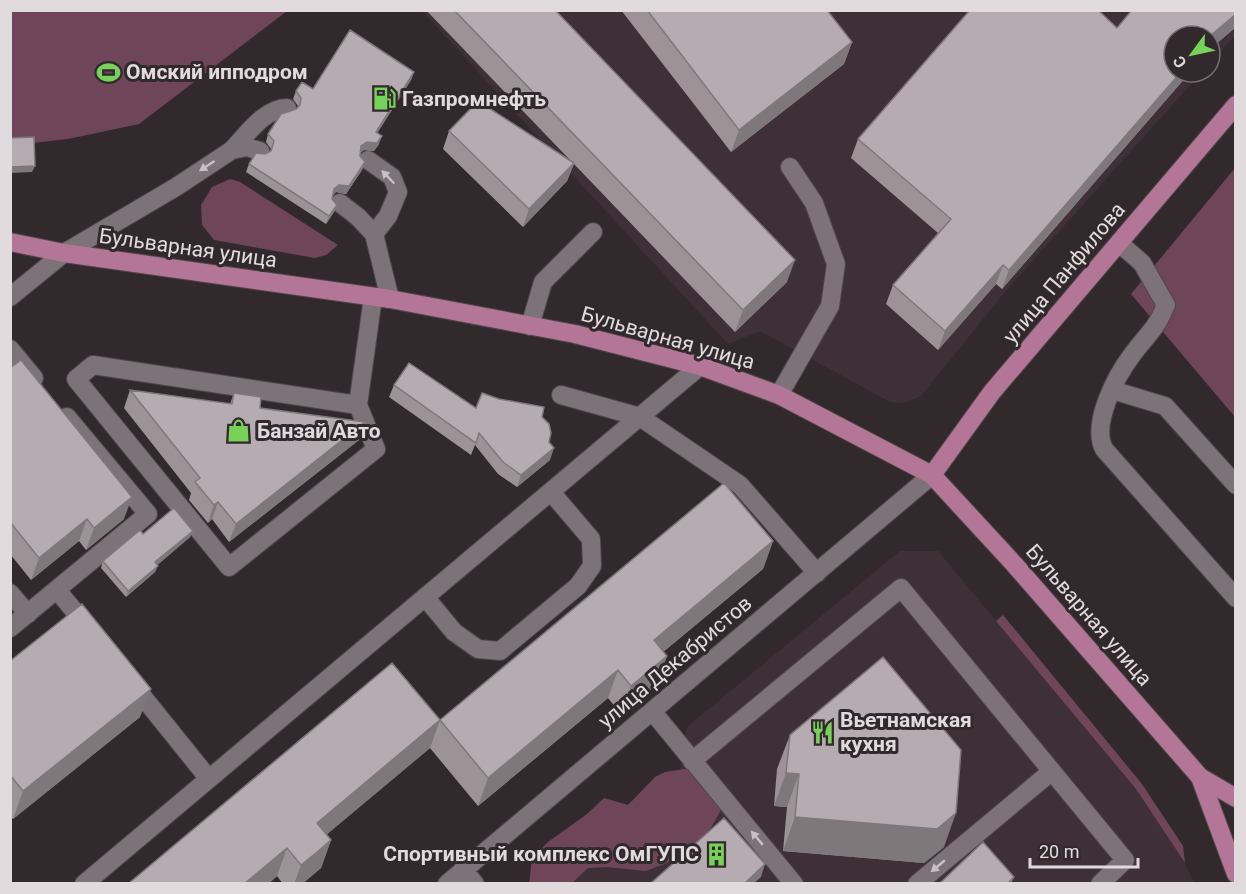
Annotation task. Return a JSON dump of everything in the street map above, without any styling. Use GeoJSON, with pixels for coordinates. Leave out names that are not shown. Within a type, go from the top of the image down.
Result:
{"type":"FeatureCollection","features":[{"type":"Feature","properties":{"kind":"main road","name":"улица Панфилова"},"geometry":{"type":"LineString","coordinates":[[932,475],[992,392],[1236,105]]}},
{"type":"Feature","properties":{"kind":"main road","name":"Бульварная улица"},"geometry":{"type":"LineString","coordinates":[[10,242],[64,253],[381,298],[575,334],[700,366],[779,395],[932,475],[1014,564],[1200,777],[1236,798]]}},
{"type":"Feature","properties":{"kind":"main road","name":"Бульварная улица"},"geometry":{"type":"LineString","coordinates":[[1200,777],[1236,874]]}},
{"type":"Feature","properties":{"kind":"street"},"geometry":{"type":"LineString","coordinates":[[10,297],[64,253],[176,187],[232,150],[259,121],[278,108],[287,108]]}},
{"type":"Feature","properties":{"kind":"street"},"geometry":{"type":"LineString","coordinates":[[232,150],[247,147],[260,151]]}},
{"type":"Feature","properties":{"kind":"street"},"geometry":{"type":"LineString","coordinates":[[368,160],[392,177],[398,192],[388,216],[374,234]]}},
{"type":"Feature","properties":{"kind":"street"},"geometry":{"type":"LineString","coordinates":[[779,395],[830,306],[836,264],[814,203],[790,167]]}},
{"type":"Feature","properties":{"kind":"street"},"geometry":{"type":"LineString","coordinates":[[340,203],[374,234],[381,298],[358,405],[376,449],[229,567],[76,378],[93,365],[358,405]]}},
{"type":"Feature","properties":{"kind":"street"},"geometry":{"type":"LineString","coordinates":[[530,326],[543,282],[593,232]]}},
{"type":"Feature","properties":{"kind":"street"},"geometry":{"type":"LineString","coordinates":[[1119,243],[1142,263],[1166,305],[1156,325],[1131,356],[1112,390],[1104,409],[1100,440],[1104,449],[1236,598]]}},
{"type":"Feature","properties":{"kind":"street"},"geometry":{"type":"LineString","coordinates":[[10,349],[148,514],[10,628]]}},
{"type":"Feature","properties":{"kind":"street"},"geometry":{"type":"LineString","coordinates":[[84,884],[700,366]]}},
{"type":"Feature","properties":{"kind":"street"},"geometry":{"type":"LineString","coordinates":[[1112,390],[1165,406],[1236,485]]}},
{"type":"Feature","properties":{"kind":"street"},"geometry":{"type":"LineString","coordinates":[[561,395],[640,417],[740,485],[817,573]]}},
{"type":"Feature","properties":{"kind":"street","name":"улица Декабристов"},"geometry":{"type":"LineString","coordinates":[[447,884],[932,475]]}},
{"type":"Feature","properties":{"kind":"street"},"geometry":{"type":"LineString","coordinates":[[425,597],[454,632],[478,649],[500,651],[578,586],[592,566],[591,539],[551,492]]}},
{"type":"Feature","properties":{"kind":"street"},"geometry":{"type":"LineString","coordinates":[[693,761],[901,588],[1125,860],[1100,884]]}},
{"type":"Feature","properties":{"kind":"street"},"geometry":{"type":"LineString","coordinates":[[57,590],[100,644]]}},
{"type":"Feature","properties":{"kind":"street"},"geometry":{"type":"LineString","coordinates":[[10,593],[28,614]]}},
{"type":"Feature","properties":{"kind":"street"},"geometry":{"type":"LineString","coordinates":[[122,671],[209,779]]}},
{"type":"Feature","properties":{"kind":"street"},"geometry":{"type":"LineString","coordinates":[[652,711],[794,884]]}},
{"type":"Feature","properties":{"kind":"street"},"geometry":{"type":"LineString","coordinates":[[916,884],[1052,771]]}},
{"type":"Feature","properties":{"kind":"street"},"geometry":{"type":"LineString","coordinates":[[463,869],[475,884]]}},
{"type":"Feature","properties":{"kind":"shaded area"},"geometry":{"type":"Polygon","coordinates":[[[1235,10],[1236,35],[1222,50],[1222,24],[1162,24],[1162,84],[1191,84],[1004,293],[921,396],[905,403],[890,402],[760,331],[728,344],[422,11],[1235,10]]]}},
{"type":"Feature","properties":{"kind":"shaded area","name":"Омский ипподром"},"geometry":{"type":"Polygon","coordinates":[[[11,11],[287,11],[139,124],[68,139],[11,143],[11,11]]]}},
{"type":"Feature","properties":{"kind":"shaded area"},"geometry":{"type":"Polygon","coordinates":[[[1235,168],[1235,417],[1131,294],[1235,168]]]}},
{"type":"Feature","properties":{"kind":"shaded area"},"geometry":{"type":"Polygon","coordinates":[[[230,179],[240,182],[338,245],[326,255],[315,258],[214,240],[202,225],[201,205],[212,187],[230,179]]]}},
{"type":"Feature","properties":{"kind":"shaded area"},"geometry":{"type":"Polygon","coordinates":[[[900,551],[938,551],[1136,789],[1185,863],[1194,883],[547,884],[680,769],[687,727],[900,551]]]}},
{"type":"Feature","properties":{"kind":"shaded area"},"geometry":{"type":"Polygon","coordinates":[[[1003,615],[1142,784],[1183,846],[1185,863],[1136,789],[996,621],[1003,615]]]}},
{"type":"Feature","properties":{"kind":"shaded area"},"geometry":{"type":"Polygon","coordinates":[[[691,768],[722,808],[707,835],[667,863],[646,871],[607,867],[588,868],[572,883],[529,884],[532,858],[548,842],[587,814],[604,798],[628,805],[655,777],[665,772],[691,768]]]}},
{"type":"Feature","properties":{"kind":"building"},"geometry":{"type":"Polygon","coordinates":[[[454,10],[555,10],[795,260],[743,310],[454,10]]]}},
{"type":"Feature","properties":{"kind":"building"},"geometry":{"type":"Polygon","coordinates":[[[647,10],[827,10],[852,42],[739,130],[647,10]]]}},
{"type":"Feature","properties":{"kind":"building"},"geometry":{"type":"Polygon","coordinates":[[[970,10],[1098,10],[1117,28],[1132,10],[1236,10],[1236,14],[1222,26],[1222,24],[1162,24],[1162,84],[1171,84],[1009,270],[1003,265],[945,331],[893,285],[951,219],[858,139],[970,10]]]}},
{"type":"Feature","properties":{"kind":"building"},"geometry":{"type":"Polygon","coordinates":[[[350,30],[414,72],[376,132],[382,136],[377,143],[367,142],[361,146],[360,156],[365,162],[349,186],[339,185],[334,189],[332,199],[337,205],[329,216],[249,164],[256,153],[265,154],[271,151],[274,141],[268,134],[281,114],[296,109],[300,105],[301,98],[296,91],[302,82],[313,89],[350,30]]]}},
{"type":"Feature","properties":{"kind":"building"},"geometry":{"type":"Polygon","coordinates":[[[478,101],[574,163],[529,209],[449,131],[478,101]]]}},
{"type":"Feature","properties":{"kind":"building"},"geometry":{"type":"Polygon","coordinates":[[[34,137],[35,166],[10,167],[10,138],[34,137]]]}},
{"type":"Feature","properties":{"kind":"building"},"geometry":{"type":"Polygon","coordinates":[[[21,360],[132,497],[94,528],[87,519],[39,558],[10,522],[10,368],[21,360]]]}},
{"type":"Feature","properties":{"kind":"building"},"geometry":{"type":"Polygon","coordinates":[[[409,363],[476,408],[482,393],[499,399],[544,407],[542,417],[549,424],[551,433],[549,442],[554,448],[521,475],[503,462],[479,433],[476,443],[394,385],[409,363]]]}},
{"type":"Feature","properties":{"kind":"building"},"geometry":{"type":"Polygon","coordinates":[[[130,390],[232,404],[234,393],[261,397],[260,408],[365,422],[236,524],[218,502],[214,505],[195,482],[200,478],[130,390]]]}},
{"type":"Feature","properties":{"kind":"building"},"geometry":{"type":"Polygon","coordinates":[[[724,483],[773,541],[654,640],[667,656],[631,686],[618,670],[488,778],[440,720],[724,483]]]}},
{"type":"Feature","properties":{"kind":"building"},"geometry":{"type":"Polygon","coordinates":[[[174,508],[193,531],[155,562],[158,566],[128,591],[103,561],[140,530],[143,534],[174,508]]]}},
{"type":"Feature","properties":{"kind":"building"},"geometry":{"type":"Polygon","coordinates":[[[82,604],[151,689],[23,791],[10,775],[10,661],[82,604]]]}},
{"type":"Feature","properties":{"kind":"building"},"geometry":{"type":"Polygon","coordinates":[[[883,657],[961,750],[956,813],[937,829],[795,817],[799,774],[786,773],[790,735],[883,657]]]}},
{"type":"Feature","properties":{"kind":"building"},"geometry":{"type":"Polygon","coordinates":[[[392,663],[440,720],[317,823],[331,840],[316,853],[301,865],[287,848],[244,884],[128,884],[392,663]]]}},
{"type":"Feature","properties":{"kind":"building","name":"Спортивный комплекс ОмГУПС"},"geometry":{"type":"Polygon","coordinates":[[[724,818],[765,864],[744,884],[650,884],[724,818]]]}},
{"type":"Feature","properties":{"kind":"building"},"geometry":{"type":"Polygon","coordinates":[[[983,842],[1014,877],[1007,884],[939,884],[983,842]]]}},
{"type":"Feature","properties":{"kind":"place","name":"Омский ипподром"},"geometry":{"type":"Point","coordinates":[108,72]}},
{"type":"Feature","properties":{"kind":"place","name":"Газпромнефть"},"geometry":{"type":"Point","coordinates":[384,99]}},
{"type":"Feature","properties":{"kind":"place","name":"Банзай Авто"},"geometry":{"type":"Point","coordinates":[239,431]}},
{"type":"Feature","properties":{"kind":"place","name":"Вьетнамская кухня"},"geometry":{"type":"Point","coordinates":[822,732]}},
{"type":"Feature","properties":{"kind":"place","name":"Спортивный комплекс ОмГУПС"},"geometry":{"type":"Point","coordinates":[717,854]}}]}
